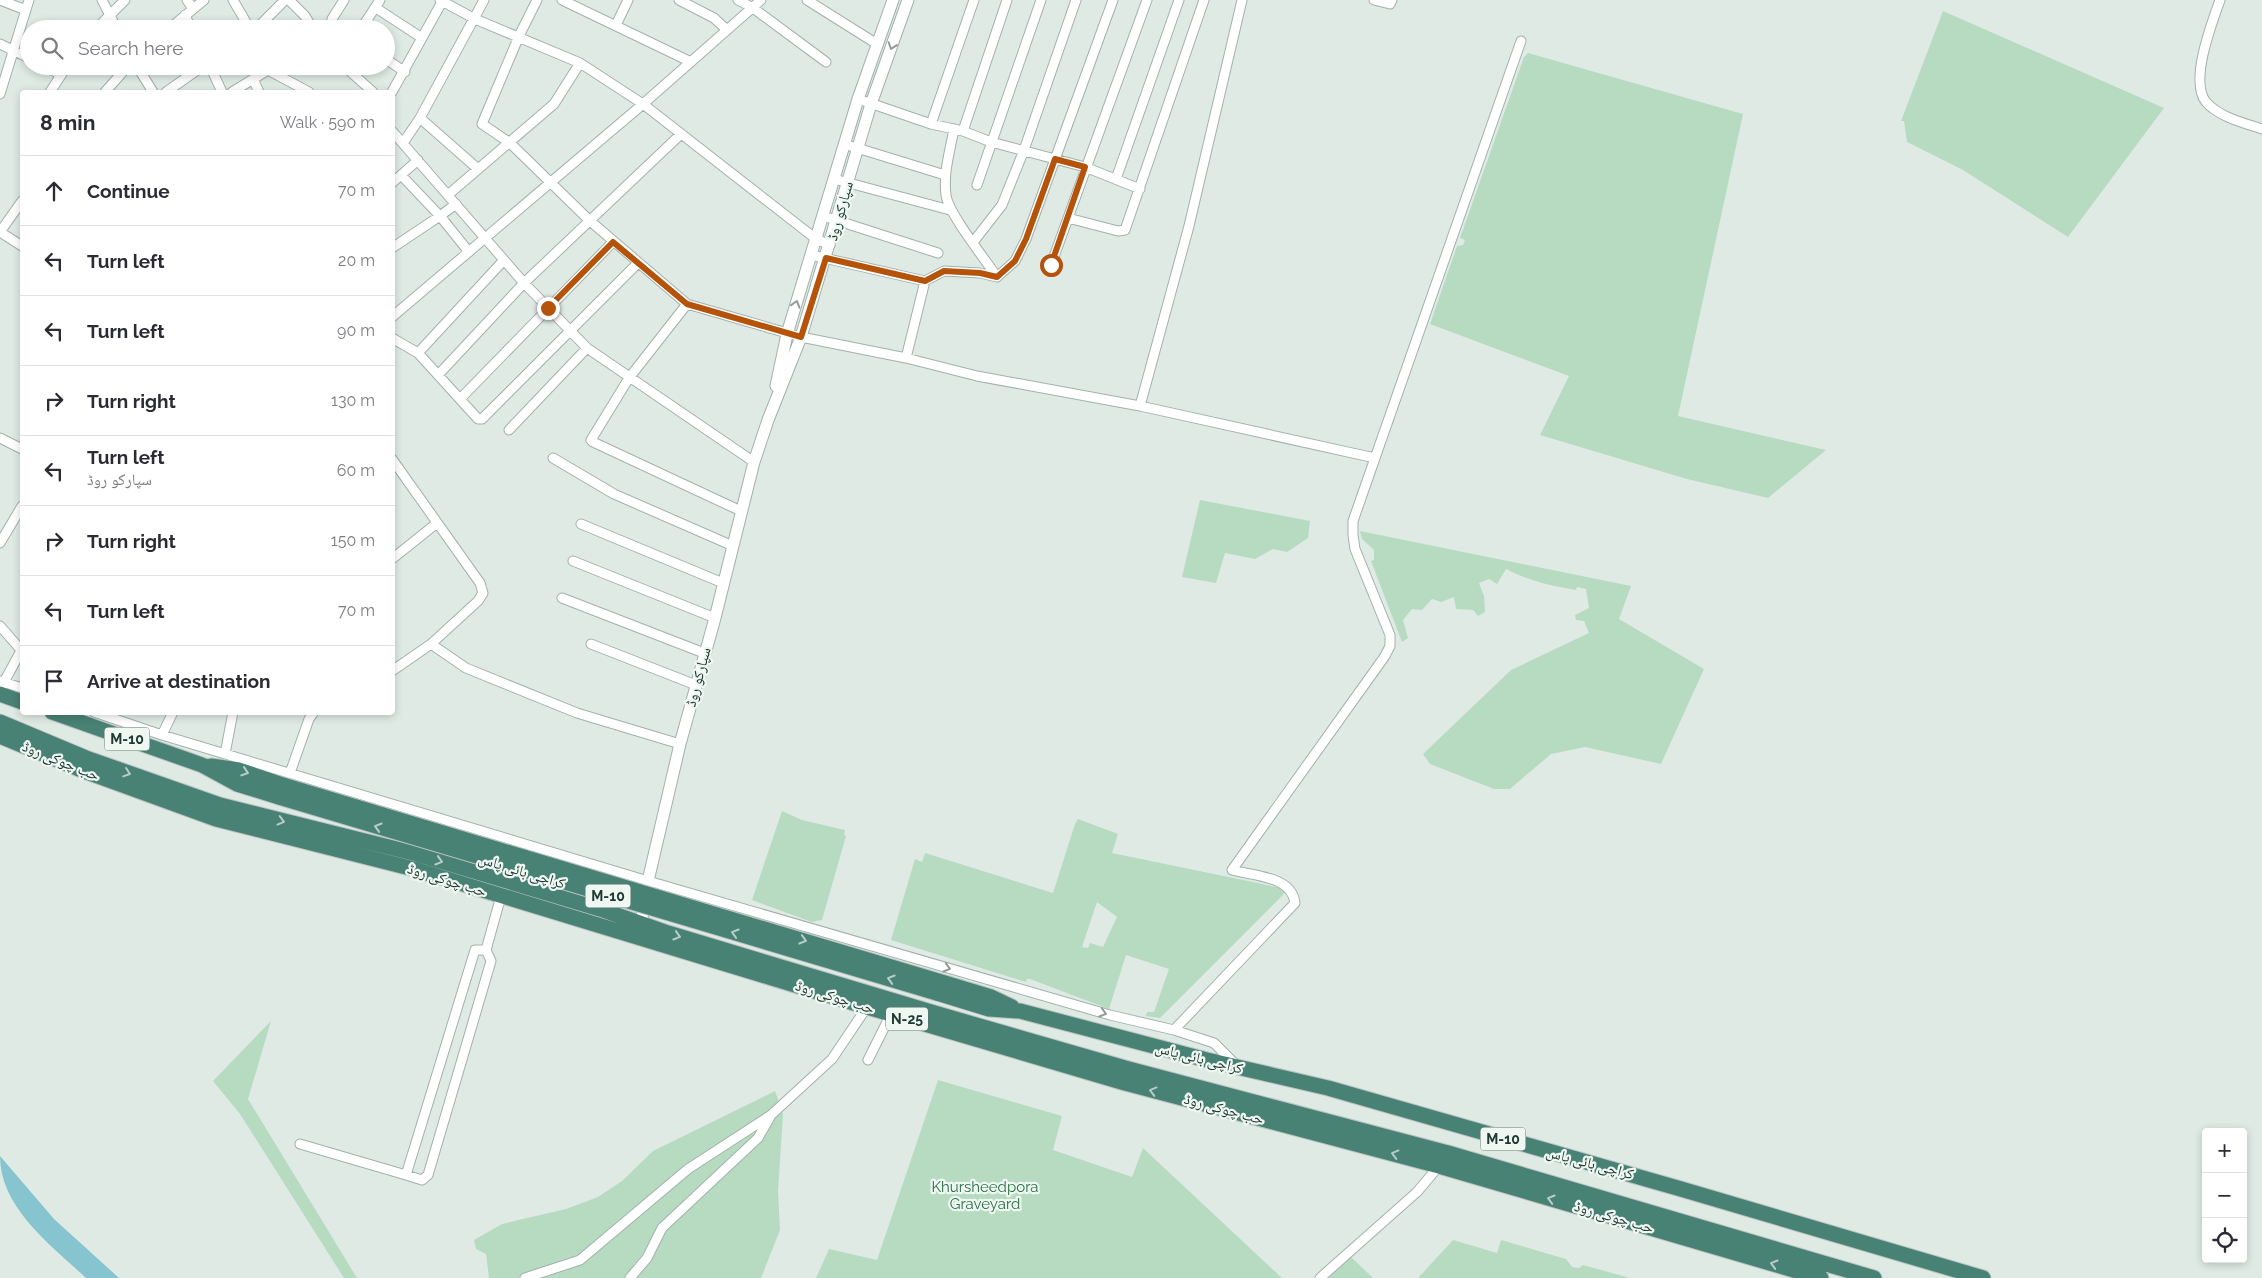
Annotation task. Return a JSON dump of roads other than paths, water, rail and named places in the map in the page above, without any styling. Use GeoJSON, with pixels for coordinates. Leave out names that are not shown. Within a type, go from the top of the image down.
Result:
{"type":"FeatureCollection","features":[{"type":"Feature","properties":{"kind":"highway"},"geometry":{"type":"LineString","coordinates":[[1,687],[20,701]]}},
{"type":"Feature","properties":{"kind":"highway","name":"کراچی بائی پاس"},"geometry":{"type":"LineString","coordinates":[[60,715],[202,766],[239,770],[285,786],[937,987],[991,997],[1020,1011],[1239,1068],[1328,1088],[1690,1191],[1983,1278]]}},
{"type":"Feature","properties":{"kind":"highway"},"geometry":{"type":"LineString","coordinates":[[0,722],[86,758],[220,805],[418,854],[600,909],[640,930],[1134,1070],[1448,1153],[1874,1278]]}},
{"type":"Feature","properties":{"kind":"highway","name":"حب چوکی روڈ"},"geometry":{"type":"LineString","coordinates":[[0,736],[84,771],[216,819],[414,869],[502,896],[640,930],[867,1007],[1134,1086],[1439,1166],[1821,1278]]}},
{"type":"Feature","properties":{"kind":"street"},"geometry":{"type":"LineString","coordinates":[[0,0],[26,10]]}},
{"type":"Feature","properties":{"kind":"street"},"geometry":{"type":"LineString","coordinates":[[23,20],[29,0]]}},
{"type":"Feature","properties":{"kind":"street"},"geometry":{"type":"LineString","coordinates":[[102,0],[113,20]]}},
{"type":"Feature","properties":{"kind":"street"},"geometry":{"type":"LineString","coordinates":[[104,20],[124,0]]}},
{"type":"Feature","properties":{"kind":"street"},"geometry":{"type":"LineString","coordinates":[[186,0],[193,9]]}},
{"type":"Feature","properties":{"kind":"street"},"geometry":{"type":"LineString","coordinates":[[179,20],[204,0]]}},
{"type":"Feature","properties":{"kind":"street"},"geometry":{"type":"LineString","coordinates":[[233,0],[245,20]]}},
{"type":"Feature","properties":{"kind":"street"},"geometry":{"type":"LineString","coordinates":[[266,20],[287,0],[307,20]]}},
{"type":"Feature","properties":{"kind":"street"},"geometry":{"type":"LineString","coordinates":[[332,19],[344,0]]}},
{"type":"Feature","properties":{"kind":"street"},"geometry":{"type":"LineString","coordinates":[[393,90],[405,72],[442,0],[475,18],[580,63],[643,104],[816,239],[830,245]]}},
{"type":"Feature","properties":{"kind":"street"},"geometry":{"type":"LineString","coordinates":[[403,143],[420,118],[484,0]]}},
{"type":"Feature","properties":{"kind":"street"},"geometry":{"type":"LineString","coordinates":[[537,0],[519,36],[482,124],[510,143],[588,220],[687,304],[787,334],[906,358],[977,376],[1140,406],[1376,458]]}},
{"type":"Feature","properties":{"kind":"street"},"geometry":{"type":"LineString","coordinates":[[562,0],[616,24],[691,62]]}},
{"type":"Feature","properties":{"kind":"street"},"geometry":{"type":"LineString","coordinates":[[616,24],[628,0]]}},
{"type":"Feature","properties":{"kind":"street"},"geometry":{"type":"LineString","coordinates":[[679,0],[714,18],[728,30]]}},
{"type":"Feature","properties":{"kind":"street"},"geometry":{"type":"LineString","coordinates":[[738,0],[753,8],[826,62]]}},
{"type":"Feature","properties":{"kind":"street"},"geometry":{"type":"LineString","coordinates":[[395,314],[643,104],[761,0]]}},
{"type":"Feature","properties":{"kind":"street"},"geometry":{"type":"LineString","coordinates":[[807,0],[877,44]]}},
{"type":"Feature","properties":{"kind":"street","name":"سپارکو روڈ"},"geometry":{"type":"LineString","coordinates":[[768,420],[787,334],[858,99],[893,0]]}},
{"type":"Feature","properties":{"kind":"street","name":"سپارکو روڈ"},"geometry":{"type":"LineString","coordinates":[[640,930],[648,882],[680,744],[715,618],[754,462],[768,420],[801,337],[871,104],[908,0]]}},
{"type":"Feature","properties":{"kind":"street"},"geometry":{"type":"LineString","coordinates":[[930,124],[974,0]]}},
{"type":"Feature","properties":{"kind":"street"},"geometry":{"type":"LineString","coordinates":[[997,277],[974,241],[950,210],[946,196],[945,175],[958,130],[1007,0]]}},
{"type":"Feature","properties":{"kind":"street"},"geometry":{"type":"LineString","coordinates":[[977,185],[1041,0]]}},
{"type":"Feature","properties":{"kind":"street"},"geometry":{"type":"LineString","coordinates":[[974,241],[1002,205],[1024,150],[1076,0]]}},
{"type":"Feature","properties":{"kind":"street"},"geometry":{"type":"LineString","coordinates":[[997,277],[1015,261],[1026,239],[1113,0]]}},
{"type":"Feature","properties":{"kind":"street"},"geometry":{"type":"LineString","coordinates":[[1051,265],[1147,0]]}},
{"type":"Feature","properties":{"kind":"street"},"geometry":{"type":"LineString","coordinates":[[1116,179],[1179,0]]}},
{"type":"Feature","properties":{"kind":"street"},"geometry":{"type":"LineString","coordinates":[[1068,218],[1122,232],[1125,230],[1204,0]]}},
{"type":"Feature","properties":{"kind":"street"},"geometry":{"type":"LineString","coordinates":[[1140,406],[1189,226],[1242,0]]}},
{"type":"Feature","properties":{"kind":"street"},"geometry":{"type":"LineString","coordinates":[[1374,0],[1390,4],[1392,0]]}},
{"type":"Feature","properties":{"kind":"street"},"geometry":{"type":"LineString","coordinates":[[2220,0],[2204,47],[2200,85],[2205,100],[2216,110],[2262,129]]}},
{"type":"Feature","properties":{"kind":"street"},"geometry":{"type":"LineString","coordinates":[[367,20],[378,4],[422,38]]}},
{"type":"Feature","properties":{"kind":"street"},"geometry":{"type":"LineString","coordinates":[[184,15],[187,20]]}},
{"type":"Feature","properties":{"kind":"street"},"geometry":{"type":"LineString","coordinates":[[0,93],[20,32]]}},
{"type":"Feature","properties":{"kind":"street"},"geometry":{"type":"LineString","coordinates":[[1174,1030],[1295,903],[1294,893],[1283,883],[1232,870],[1386,656],[1390,646],[1390,635],[1355,549],[1353,521],[1521,41]]}},
{"type":"Feature","properties":{"kind":"street"},"geometry":{"type":"LineString","coordinates":[[0,44],[20,53]]}},
{"type":"Feature","properties":{"kind":"street"},"geometry":{"type":"LineString","coordinates":[[448,194],[554,104],[580,63]]}},
{"type":"Feature","properties":{"kind":"street"},"geometry":{"type":"LineString","coordinates":[[395,65],[405,72]]}},
{"type":"Feature","properties":{"kind":"street"},"geometry":{"type":"LineString","coordinates":[[51,90],[61,75]]}},
{"type":"Feature","properties":{"kind":"street"},"geometry":{"type":"LineString","coordinates":[[107,90],[120,75]]}},
{"type":"Feature","properties":{"kind":"street"},"geometry":{"type":"LineString","coordinates":[[143,75],[152,90]]}},
{"type":"Feature","properties":{"kind":"street"},"geometry":{"type":"LineString","coordinates":[[169,90],[190,75]]}},
{"type":"Feature","properties":{"kind":"street"},"geometry":{"type":"LineString","coordinates":[[214,75],[221,90]]}},
{"type":"Feature","properties":{"kind":"street"},"geometry":{"type":"LineString","coordinates":[[235,90],[258,75]]}},
{"type":"Feature","properties":{"kind":"street"},"geometry":{"type":"LineString","coordinates":[[280,75],[306,90]]}},
{"type":"Feature","properties":{"kind":"street"},"geometry":{"type":"LineString","coordinates":[[354,75],[371,90]]}},
{"type":"Feature","properties":{"kind":"street"},"geometry":{"type":"LineString","coordinates":[[253,79],[258,90]]}},
{"type":"Feature","properties":{"kind":"street"},"geometry":{"type":"LineString","coordinates":[[858,99],[930,124],[958,130],[991,142],[1085,167],[1140,189]]}},
{"type":"Feature","properties":{"kind":"street"},"geometry":{"type":"LineString","coordinates":[[420,118],[478,169]]}},
{"type":"Feature","properties":{"kind":"street"},"geometry":{"type":"LineString","coordinates":[[395,134],[524,283],[587,348],[754,462]]}},
{"type":"Feature","properties":{"kind":"street"},"geometry":{"type":"LineString","coordinates":[[439,374],[524,283],[588,220],[681,134]]}},
{"type":"Feature","properties":{"kind":"street"},"geometry":{"type":"LineString","coordinates":[[844,144],[945,175]]}},
{"type":"Feature","properties":{"kind":"street"},"geometry":{"type":"LineString","coordinates":[[395,181],[418,160]]}},
{"type":"Feature","properties":{"kind":"street"},"geometry":{"type":"LineString","coordinates":[[402,175],[440,216],[469,252]]}},
{"type":"Feature","properties":{"kind":"street"},"geometry":{"type":"LineString","coordinates":[[834,180],[950,210]]}},
{"type":"Feature","properties":{"kind":"street"},"geometry":{"type":"LineString","coordinates":[[20,204],[0,232],[20,245]]}},
{"type":"Feature","properties":{"kind":"street"},"geometry":{"type":"LineString","coordinates":[[395,246],[456,204]]}},
{"type":"Feature","properties":{"kind":"street"},"geometry":{"type":"LineString","coordinates":[[823,216],[938,253]]}},
{"type":"Feature","properties":{"kind":"street"},"geometry":{"type":"LineString","coordinates":[[461,398],[613,242]]}},
{"type":"Feature","properties":{"kind":"street"},"geometry":{"type":"LineString","coordinates":[[811,255],[925,281],[944,271],[980,273],[997,277]]}},
{"type":"Feature","properties":{"kind":"street"},"geometry":{"type":"LineString","coordinates":[[418,353],[504,260]]}},
{"type":"Feature","properties":{"kind":"street"},"geometry":{"type":"LineString","coordinates":[[395,340],[418,353],[461,398],[478,419],[482,419],[638,263]]}},
{"type":"Feature","properties":{"kind":"street"},"geometry":{"type":"LineString","coordinates":[[906,358],[925,281]]}},
{"type":"Feature","properties":{"kind":"street"},"geometry":{"type":"LineString","coordinates":[[687,304],[629,378],[592,437],[593,442],[741,511]]}},
{"type":"Feature","properties":{"kind":"street"},"geometry":{"type":"LineString","coordinates":[[509,430],[587,348]]}},
{"type":"Feature","properties":{"kind":"street"},"geometry":{"type":"LineString","coordinates":[[0,438],[20,448]]}},
{"type":"Feature","properties":{"kind":"street"},"geometry":{"type":"LineString","coordinates":[[553,458],[614,494],[733,546]]}},
{"type":"Feature","properties":{"kind":"street"},"geometry":{"type":"LineString","coordinates":[[395,464],[480,583],[483,593],[478,601],[431,644],[395,669]]}},
{"type":"Feature","properties":{"kind":"street"},"geometry":{"type":"LineString","coordinates":[[0,543],[20,509]]}},
{"type":"Feature","properties":{"kind":"street"},"geometry":{"type":"LineString","coordinates":[[395,557],[437,523]]}},
{"type":"Feature","properties":{"kind":"street"},"geometry":{"type":"LineString","coordinates":[[581,524],[723,583]]}},
{"type":"Feature","properties":{"kind":"street"},"geometry":{"type":"LineString","coordinates":[[573,561],[715,618]]}},
{"type":"Feature","properties":{"kind":"street"},"geometry":{"type":"LineString","coordinates":[[562,598],[704,652]]}},
{"type":"Feature","properties":{"kind":"street"},"geometry":{"type":"LineString","coordinates":[[0,626],[20,647]]}},
{"type":"Feature","properties":{"kind":"street"},"geometry":{"type":"LineString","coordinates":[[431,644],[466,668],[577,713],[680,744]]}},
{"type":"Feature","properties":{"kind":"street"},"geometry":{"type":"LineString","coordinates":[[592,644],[696,685]]}},
{"type":"Feature","properties":{"kind":"street"},"geometry":{"type":"LineString","coordinates":[[20,653],[1,687],[20,688]]}},
{"type":"Feature","properties":{"kind":"street"},"geometry":{"type":"LineString","coordinates":[[103,715],[225,754],[285,786],[648,882],[1101,1012],[1174,1030],[1214,1043],[1239,1068]]}},
{"type":"Feature","properties":{"kind":"street"},"geometry":{"type":"LineString","coordinates":[[162,735],[172,715]]}},
{"type":"Feature","properties":{"kind":"street"},"geometry":{"type":"LineString","coordinates":[[225,754],[232,715]]}},
{"type":"Feature","properties":{"kind":"street"},"geometry":{"type":"LineString","coordinates":[[285,786],[312,715]]}},
{"type":"Feature","properties":{"kind":"street"},"geometry":{"type":"LineString","coordinates":[[300,1144],[422,1180],[428,1175],[491,961],[486,950],[502,896]]}},
{"type":"Feature","properties":{"kind":"street"},"geometry":{"type":"LineString","coordinates":[[406,1175],[475,950],[486,950]]}},
{"type":"Feature","properties":{"kind":"street"},"geometry":{"type":"LineString","coordinates":[[525,1278],[580,1260],[688,1169],[771,1115],[832,1059],[867,1007]]}},
{"type":"Feature","properties":{"kind":"street"},"geometry":{"type":"LineString","coordinates":[[868,1060],[891,1014]]}},
{"type":"Feature","properties":{"kind":"street"},"geometry":{"type":"LineString","coordinates":[[630,1278],[647,1258],[662,1228],[758,1138],[771,1115]]}},
{"type":"Feature","properties":{"kind":"street"},"geometry":{"type":"LineString","coordinates":[[1320,1278],[1417,1192],[1439,1166]]}},
{"type":"Feature","properties":{"kind":"water"},"geometry":{"type":"Polygon","coordinates":[[[0,1156],[54,1219],[119,1278],[86,1278],[43,1239],[18,1209],[9,1192],[2,1175],[0,1156]]]}},
{"type":"Feature","properties":{"kind":"park label","name":"Khursheedpora Graveyard"},"geometry":{"type":"Point","coordinates":[985,1196]}}]}
